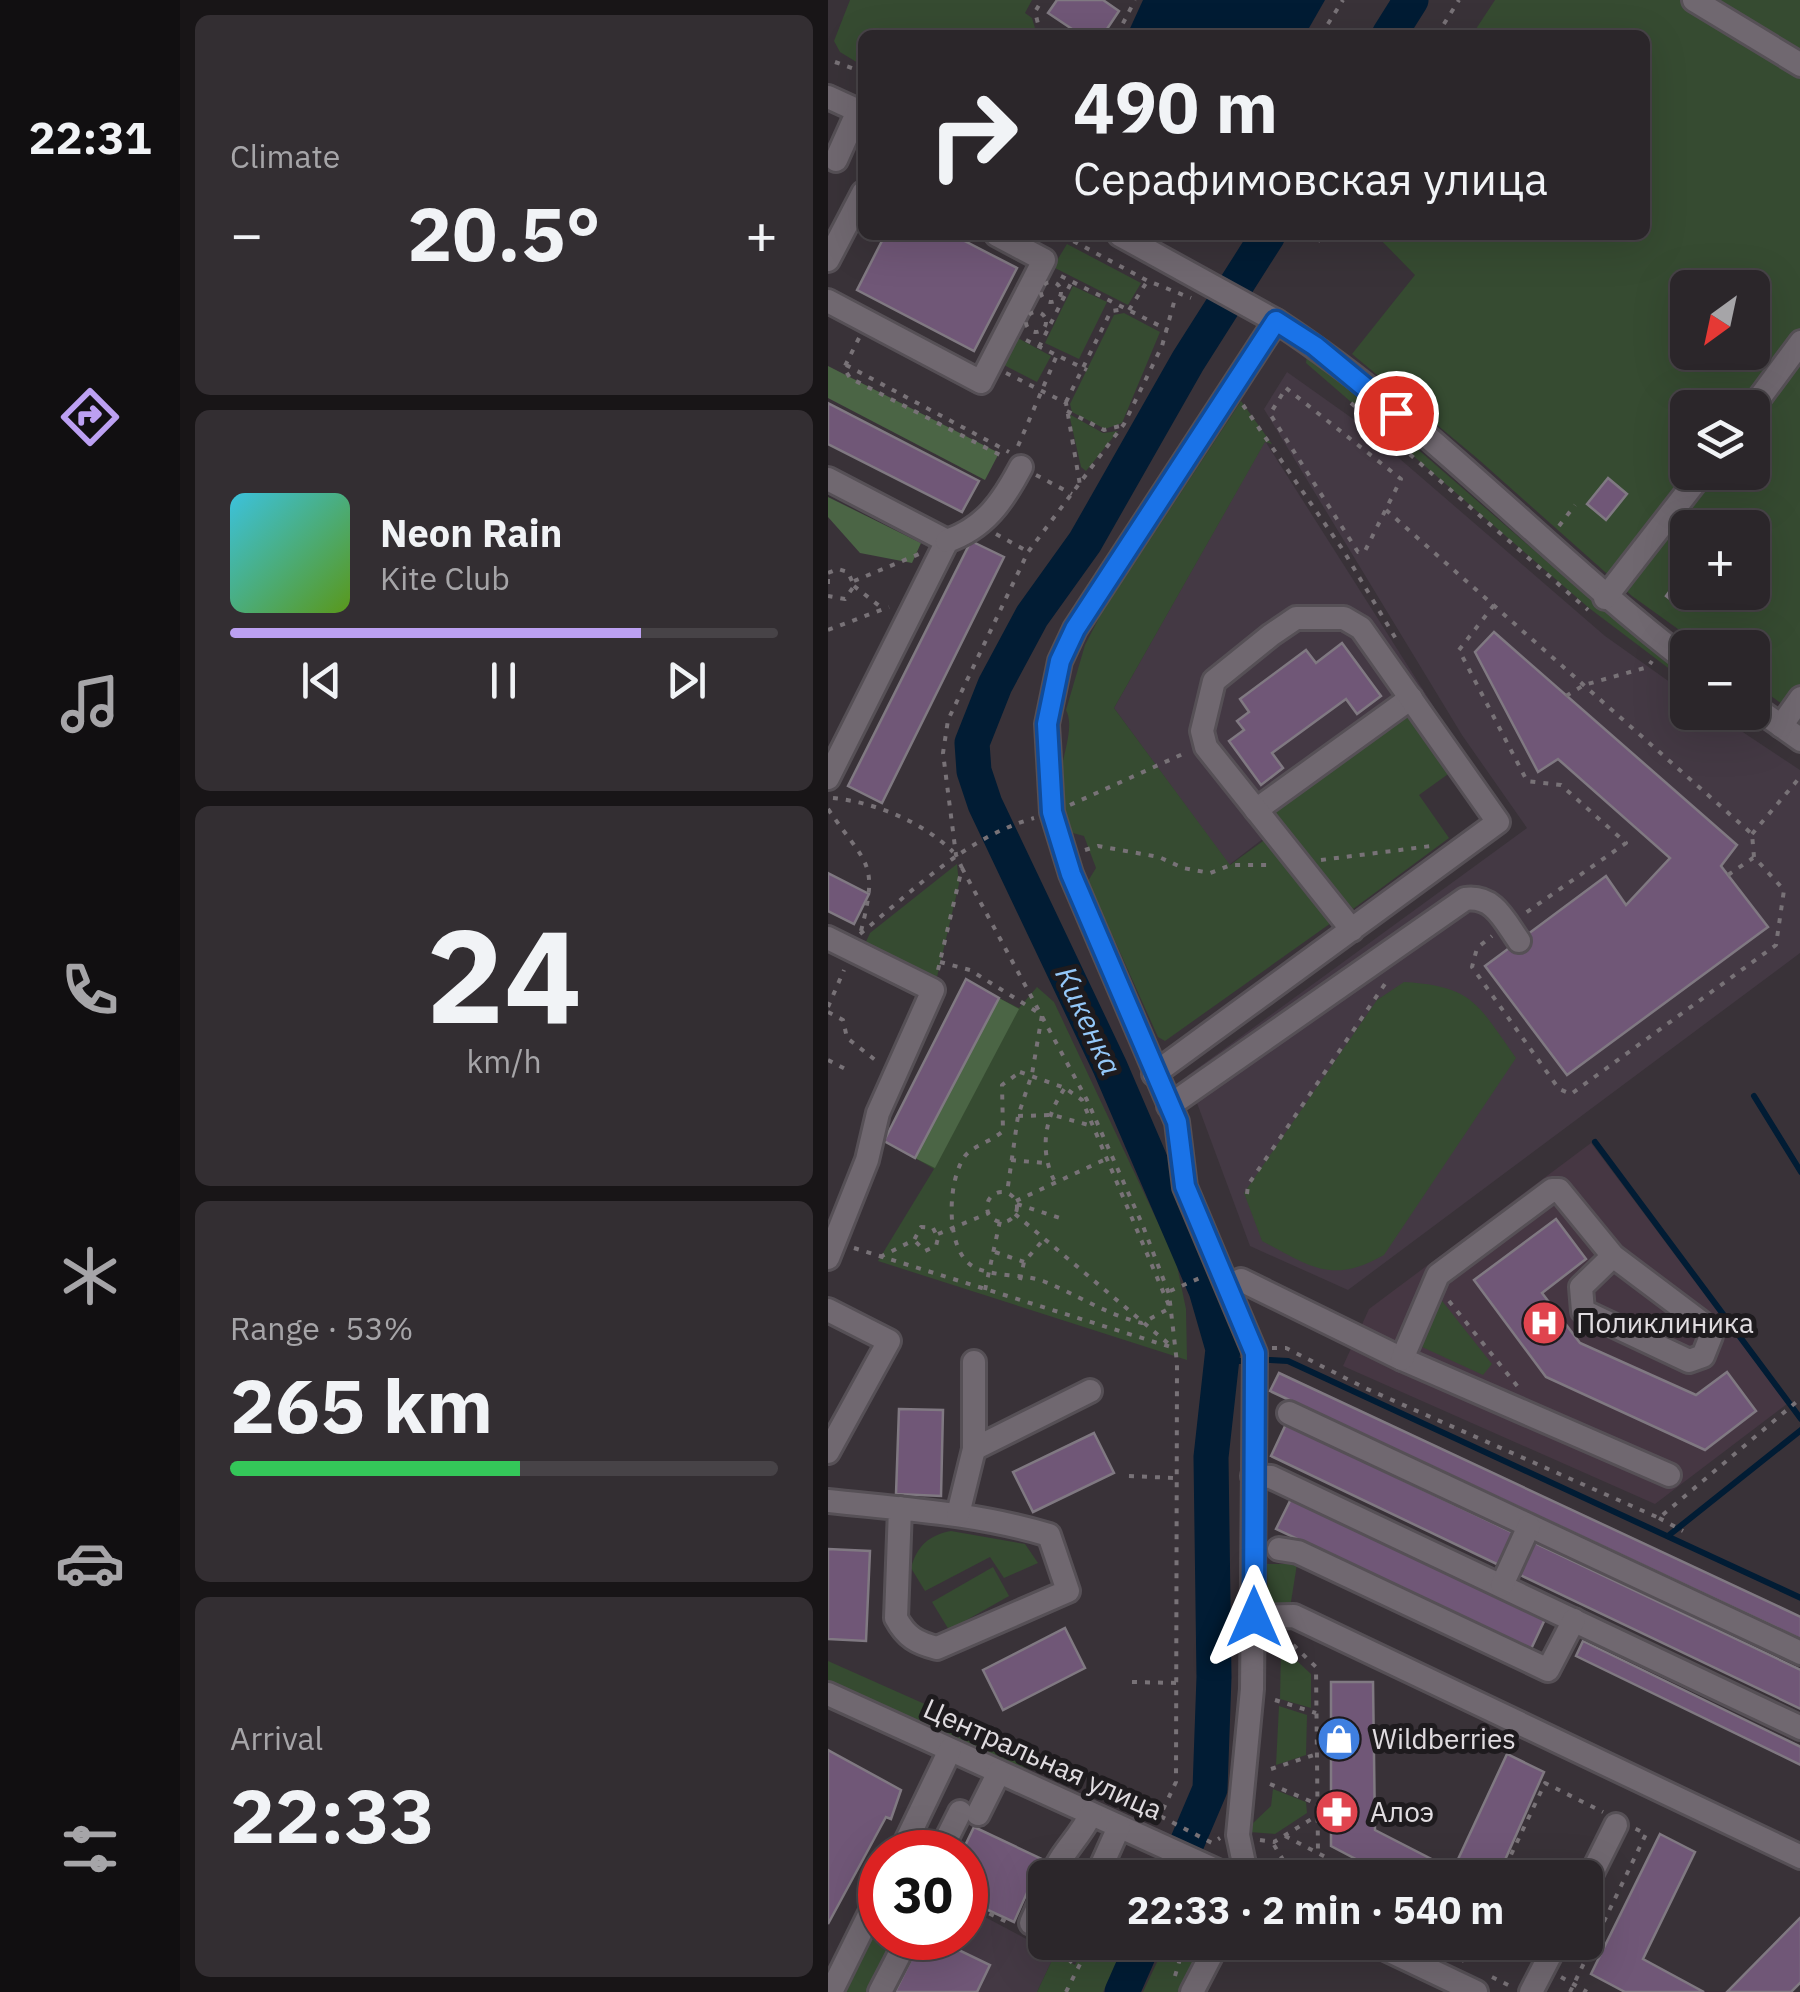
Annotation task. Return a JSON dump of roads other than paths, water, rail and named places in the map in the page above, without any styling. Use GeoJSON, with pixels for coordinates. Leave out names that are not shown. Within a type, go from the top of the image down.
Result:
{"type":"FeatureCollection","features":[{"type":"Feature","properties":{"kind":"street"},"geometry":{"type":"LineString","coordinates":[[1694,0],[1800,65]]}},
{"type":"Feature","properties":{"kind":"street"},"geometry":{"type":"LineString","coordinates":[[828,97],[858,111]]}},
{"type":"Feature","properties":{"kind":"street"},"geometry":{"type":"LineString","coordinates":[[836,160],[858,118]]}},
{"type":"Feature","properties":{"kind":"street"},"geometry":{"type":"LineString","coordinates":[[828,260],[858,203]]}},
{"type":"Feature","properties":{"kind":"street"},"geometry":{"type":"LineString","coordinates":[[829,304],[981,382],[1044,260],[1006,240]]}},
{"type":"Feature","properties":{"kind":"street"},"geometry":{"type":"LineString","coordinates":[[1128,240],[1202,289],[1266,315],[1374,394],[1602,608],[1670,651]]}},
{"type":"Feature","properties":{"kind":"street"},"geometry":{"type":"LineString","coordinates":[[1243,1860],[1238,1836],[1254,1617],[1255,1353],[1230,1285],[1185,1186],[1182,1146],[1169,1106],[1058,831],[1047,776],[1049,710],[1060,661],[1075,629],[1266,315]]}},
{"type":"Feature","properties":{"kind":"street"},"geometry":{"type":"LineString","coordinates":[[1765,390],[1800,342]]}},
{"type":"Feature","properties":{"kind":"street"},"geometry":{"type":"LineString","coordinates":[[828,778],[947,541],[979,524],[1004,502],[1021,467]]}},
{"type":"Feature","properties":{"kind":"street"},"geometry":{"type":"LineString","coordinates":[[828,479],[947,541]]}},
{"type":"Feature","properties":{"kind":"street"},"geometry":{"type":"LineString","coordinates":[[1602,608],[1690,490]]}},
{"type":"Feature","properties":{"kind":"street"},"geometry":{"type":"LineString","coordinates":[[1154,1074],[1352,930],[1498,822],[1361,628],[1344,618],[1296,618],[1214,681],[1202,731],[1206,747],[1352,930]]}},
{"type":"Feature","properties":{"kind":"street"},"geometry":{"type":"LineString","coordinates":[[1256,810],[1410,698]]}},
{"type":"Feature","properties":{"kind":"street"},"geometry":{"type":"LineString","coordinates":[[1770,718],[1791,733],[1800,698]]}},
{"type":"Feature","properties":{"kind":"street"},"geometry":{"type":"LineString","coordinates":[[1169,1106],[1465,898],[1479,897],[1493,904],[1514,933]]}},
{"type":"Feature","properties":{"kind":"street"},"geometry":{"type":"LineString","coordinates":[[828,938],[933,990],[878,1113],[867,1160],[835,1248]]}},
{"type":"Feature","properties":{"kind":"street"},"geometry":{"type":"LineString","coordinates":[[1402,1359],[1438,1275],[1552,1190],[1566,1194],[1613,1256],[1702,1323],[1711,1336],[1703,1356],[1689,1360],[1583,1311],[1581,1287],[1613,1256]]}},
{"type":"Feature","properties":{"kind":"street"},"geometry":{"type":"LineString","coordinates":[[1230,1285],[1241,1280],[1402,1359],[1668,1475]]}},
{"type":"Feature","properties":{"kind":"street"},"geometry":{"type":"LineString","coordinates":[[828,1310],[889,1341],[828,1452]]}},
{"type":"Feature","properties":{"kind":"street"},"geometry":{"type":"LineString","coordinates":[[958,1514],[974,1449],[974,1362]]}},
{"type":"Feature","properties":{"kind":"street"},"geometry":{"type":"LineString","coordinates":[[974,1449],[1090,1391]]}},
{"type":"Feature","properties":{"kind":"street"},"geometry":{"type":"LineString","coordinates":[[1288,1413],[1800,1652]]}},
{"type":"Feature","properties":{"kind":"street"},"geometry":{"type":"LineString","coordinates":[[1253,1476],[1271,1477],[1800,1728]]}},
{"type":"Feature","properties":{"kind":"street"},"geometry":{"type":"LineString","coordinates":[[828,1501],[900,1508],[958,1514],[990,1517],[1049,1535],[1068,1591],[937,1648],[919,1644],[904,1632],[896,1618],[900,1508]]}},
{"type":"Feature","properties":{"kind":"street"},"geometry":{"type":"LineString","coordinates":[[1502,1585],[1529,1526]]}},
{"type":"Feature","properties":{"kind":"street"},"geometry":{"type":"LineString","coordinates":[[1279,1549],[1298,1552],[1548,1670],[1574,1620]]}},
{"type":"Feature","properties":{"kind":"street"},"geometry":{"type":"LineString","coordinates":[[1254,1617],[1294,1616],[1800,1857]]}},
{"type":"Feature","properties":{"kind":"street","name":"Центральная улица"},"geometry":{"type":"LineString","coordinates":[[828,1694],[1119,1827],[1161,1833],[1202,1860]]}},
{"type":"Feature","properties":{"kind":"street"},"geometry":{"type":"LineString","coordinates":[[912,1830],[950,1750]]}},
{"type":"Feature","properties":{"kind":"street"},"geometry":{"type":"LineString","coordinates":[[956,1830],[999,1772]]}},
{"type":"Feature","properties":{"kind":"street"},"geometry":{"type":"LineString","coordinates":[[1058,1860],[1062,1852],[1078,1841],[1091,1814]]}},
{"type":"Feature","properties":{"kind":"street"},"geometry":{"type":"LineString","coordinates":[[1601,1860],[1622,1823]]}},
{"type":"Feature","properties":{"kind":"street"},"geometry":{"type":"LineString","coordinates":[[1104,1860],[1119,1827]]}},
{"type":"Feature","properties":{"kind":"street"},"geometry":{"type":"LineString","coordinates":[[1022,1924],[1028,1915]]}},
{"type":"Feature","properties":{"kind":"street"},"geometry":{"type":"LineString","coordinates":[[831,1992],[858,1937]]}},
{"type":"Feature","properties":{"kind":"street"},"geometry":{"type":"LineString","coordinates":[[880,1992],[897,1960]]}},
{"type":"Feature","properties":{"kind":"street"},"geometry":{"type":"LineString","coordinates":[[1184,1986],[1204,1960]]}},
{"type":"Feature","properties":{"kind":"street"},"geometry":{"type":"LineString","coordinates":[[1413,1960],[1472,1986]]}},
{"type":"Feature","properties":{"kind":"street"},"geometry":{"type":"LineString","coordinates":[[1530,1992],[1547,1960]]}},
{"type":"Feature","properties":{"kind":"water"},"geometry":{"type":"Polygon","coordinates":[[[1143,0],[1325,0],[1308,30],[1129,30],[1143,0]]]}},
{"type":"Feature","properties":{"kind":"waterway","name":"Кикенка"},"geometry":{"type":"LineString","coordinates":[[1392,30],[1411,0]]}},
{"type":"Feature","properties":{"kind":"waterway","name":"Кикенка"},"geometry":{"type":"LineString","coordinates":[[1180,1860],[1210,1789],[1214,1677],[1211,1457],[1223,1349],[1206,1290],[1110,1067],[985,804],[974,771],[972,743],[995,685],[1032,616],[1085,542],[1188,361],[1265,240]]}},
{"type":"Feature","properties":{"kind":"waterway"},"geometry":{"type":"LineString","coordinates":[[1244,276],[1254,282]]}},
{"type":"Feature","properties":{"kind":"waterway"},"geometry":{"type":"LineString","coordinates":[[1754,1096],[1801,1172]]}},
{"type":"Feature","properties":{"kind":"waterway"},"geometry":{"type":"LineString","coordinates":[[1595,1142],[1801,1419]]}},
{"type":"Feature","properties":{"kind":"waterway"},"geometry":{"type":"LineString","coordinates":[[1270,1360],[1288,1361],[1801,1598]]}},
{"type":"Feature","properties":{"kind":"waterway"},"geometry":{"type":"LineString","coordinates":[[1223,1361],[1248,1361]]}},
{"type":"Feature","properties":{"kind":"waterway"},"geometry":{"type":"LineString","coordinates":[[1668,1536],[1801,1430]]}},
{"type":"Feature","properties":{"kind":"waterway","name":"Кикенка"},"geometry":{"type":"LineString","coordinates":[[1122,1992],[1136,1960]]}},
{"type":"Feature","properties":{"kind":"place","name":"Поликлиника"},"geometry":{"type":"Point","coordinates":[1544,1323]}},
{"type":"Feature","properties":{"kind":"place","name":"Wildberries"},"geometry":{"type":"Point","coordinates":[1339,1739]}},
{"type":"Feature","properties":{"kind":"place","name":"Алоэ"},"geometry":{"type":"Point","coordinates":[1337,1812]}}]}
